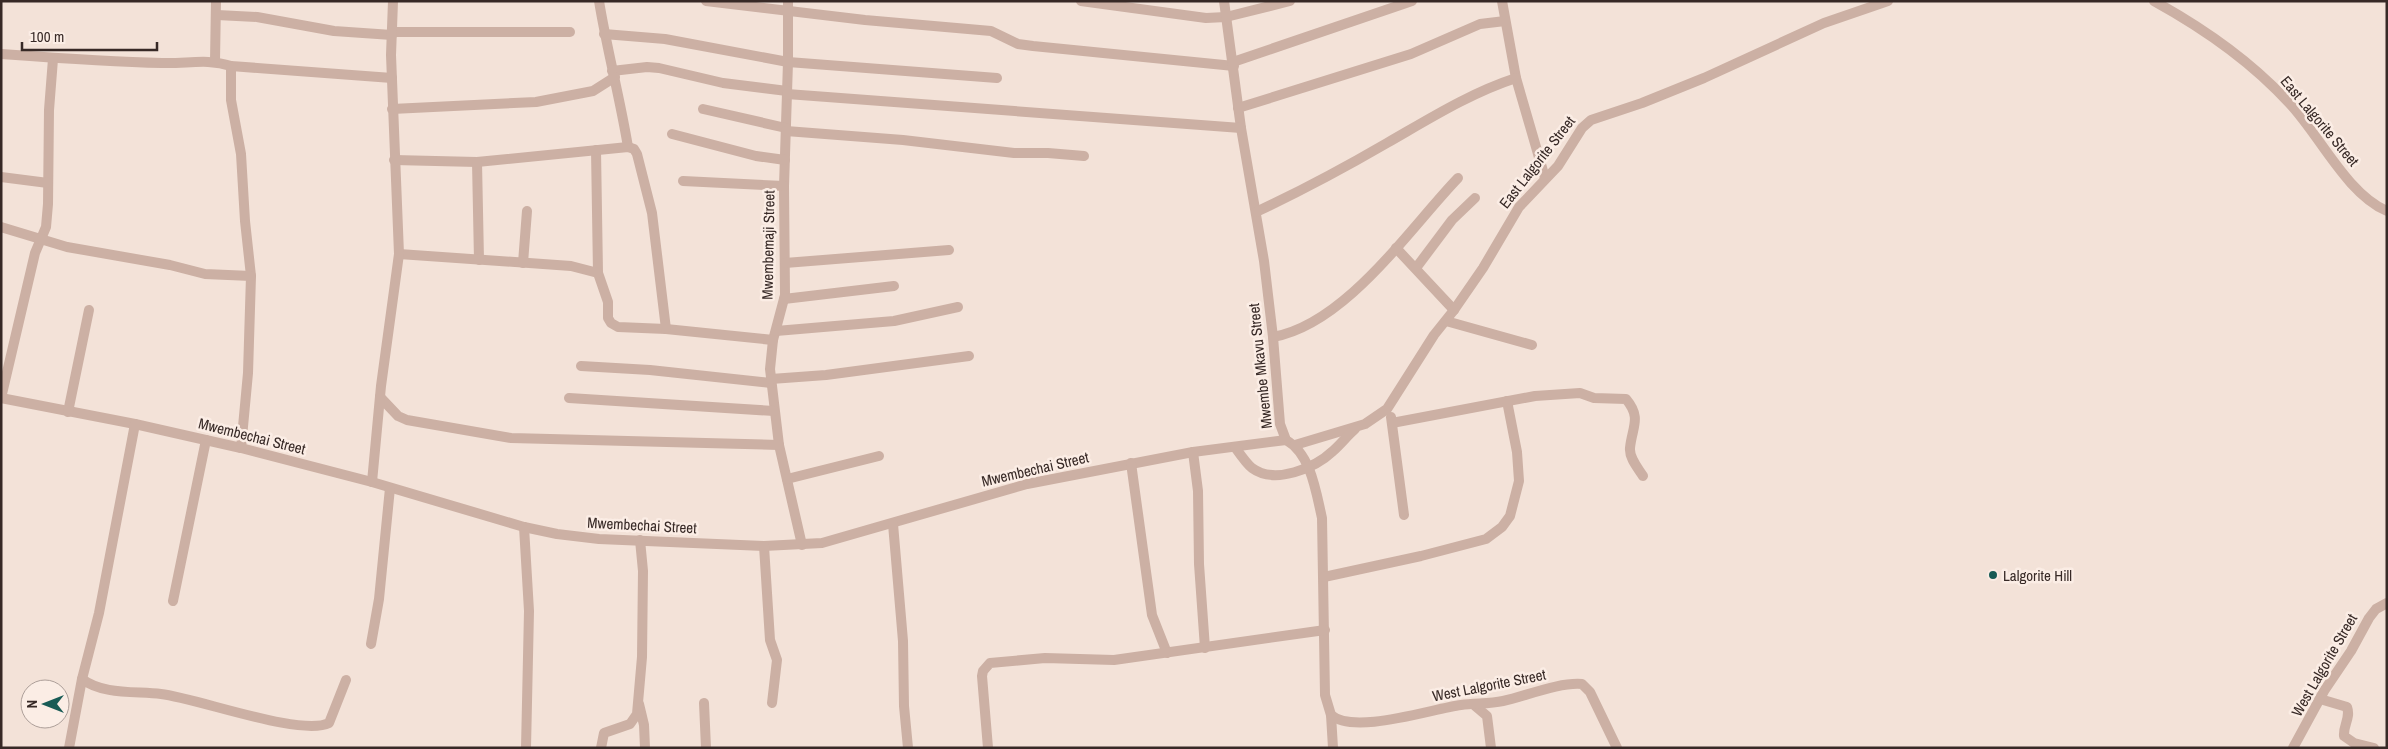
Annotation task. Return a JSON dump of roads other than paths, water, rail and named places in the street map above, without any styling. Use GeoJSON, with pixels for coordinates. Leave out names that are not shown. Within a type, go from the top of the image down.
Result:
{"type":"FeatureCollection","features":[{"type":"Feature","properties":{"kind":"street"},"geometry":{"type":"LineString","coordinates":[[215,61],[216,1]]}},
{"type":"Feature","properties":{"kind":"street"},"geometry":{"type":"LineString","coordinates":[[372,482],[380,397],[399,254],[392,109],[393,1]]}},
{"type":"Feature","properties":{"kind":"street"},"geometry":{"type":"LineString","coordinates":[[599,1],[604,34],[628,147]]}},
{"type":"Feature","properties":{"kind":"street"},"geometry":{"type":"LineString","coordinates":[[706,1],[788,6],[991,32],[1018,44],[1033,46],[1233,64],[1412,1]]}},
{"type":"Feature","properties":{"kind":"street"},"geometry":{"type":"LineString","coordinates":[[1081,1],[1135,7],[1188,16],[1226,17],[1290,1]]}},
{"type":"Feature","properties":{"kind":"street","name":"Mwembe Mkavu Street"},"geometry":{"type":"LineString","coordinates":[[1224,1],[1238,108],[1256,212],[1273,337],[1280,424],[1291,443],[1302,455],[1322,518],[1325,695],[1331,715],[1332,748]]}},
{"type":"Feature","properties":{"kind":"street"},"geometry":{"type":"LineString","coordinates":[[1502,1],[1516,78],[1545,178]]}},
{"type":"Feature","properties":{"kind":"street","name":"East Lalgorite Street"},"geometry":{"type":"LineString","coordinates":[[1291,443],[1358,426],[1378,416],[1390,406],[1434,335],[1483,268],[1519,207],[1558,166],[1582,128],[1597,116],[1642,103],[1704,78],[1824,23],[1888,1]]}},
{"type":"Feature","properties":{"kind":"street","name":"East Lalgorite Street"},"geometry":{"type":"LineString","coordinates":[[2154,1],[2223,46],[2268,81],[2297,112],[2356,188],[2377,207],[2387,211]]}},
{"type":"Feature","properties":{"kind":"street","name":"Mwembemaji Street"},"geometry":{"type":"LineString","coordinates":[[788,6],[784,160],[784,299],[774,336],[771,381],[779,445],[802,545]]}},
{"type":"Feature","properties":{"kind":"street"},"geometry":{"type":"LineString","coordinates":[[217,15],[257,17],[334,31],[392,34],[570,32]]}},
{"type":"Feature","properties":{"kind":"street"},"geometry":{"type":"LineString","coordinates":[[1238,108],[1411,54],[1480,24],[1505,21]]}},
{"type":"Feature","properties":{"kind":"street"},"geometry":{"type":"LineString","coordinates":[[604,34],[665,39],[788,62],[997,78]]}},
{"type":"Feature","properties":{"kind":"street"},"geometry":{"type":"LineString","coordinates":[[1,54],[54,59],[165,63],[215,61],[230,66],[392,78]]}},
{"type":"Feature","properties":{"kind":"street"},"geometry":{"type":"LineString","coordinates":[[1,398],[17,323],[26,295],[35,253],[46,227],[49,110],[54,59]]}},
{"type":"Feature","properties":{"kind":"street"},"geometry":{"type":"LineString","coordinates":[[230,66],[231,100],[241,154],[251,276],[248,373],[241,448]]}},
{"type":"Feature","properties":{"kind":"street"},"geometry":{"type":"LineString","coordinates":[[392,109],[536,102],[594,91],[613,74],[647,67],[787,93],[1241,128]]}},
{"type":"Feature","properties":{"kind":"street"},"geometry":{"type":"LineString","coordinates":[[1256,212],[1322,181],[1456,104],[1493,86],[1516,78]]}},
{"type":"Feature","properties":{"kind":"street"},"geometry":{"type":"LineString","coordinates":[[702,109],[786,129],[1014,153],[1084,156]]}},
{"type":"Feature","properties":{"kind":"street"},"geometry":{"type":"LineString","coordinates":[[672,134],[756,156],[784,160]]}},
{"type":"Feature","properties":{"kind":"street"},"geometry":{"type":"LineString","coordinates":[[394,160],[477,162],[628,147],[634,149],[637,154],[652,213],[666,329]]}},
{"type":"Feature","properties":{"kind":"street"},"geometry":{"type":"LineString","coordinates":[[596,150],[598,273],[608,302],[608,318],[614,326],[774,336],[894,321],[958,307]]}},
{"type":"Feature","properties":{"kind":"street"},"geometry":{"type":"LineString","coordinates":[[477,162],[479,260]]}},
{"type":"Feature","properties":{"kind":"street"},"geometry":{"type":"LineString","coordinates":[[1,177],[48,183]]}},
{"type":"Feature","properties":{"kind":"street"},"geometry":{"type":"LineString","coordinates":[[1273,337],[1290,334],[1304,328],[1337,306],[1396,248],[1458,178]]}},
{"type":"Feature","properties":{"kind":"street"},"geometry":{"type":"LineString","coordinates":[[682,181],[784,186]]}},
{"type":"Feature","properties":{"kind":"street"},"geometry":{"type":"LineString","coordinates":[[1416,268],[1452,220],[1475,198]]}},
{"type":"Feature","properties":{"kind":"street"},"geometry":{"type":"LineString","coordinates":[[523,263],[527,211]]}},
{"type":"Feature","properties":{"kind":"street"},"geometry":{"type":"LineString","coordinates":[[1,228],[67,247],[170,265],[205,274],[251,276]]}},
{"type":"Feature","properties":{"kind":"street"},"geometry":{"type":"LineString","coordinates":[[1396,248],[1454,310]]}},
{"type":"Feature","properties":{"kind":"street"},"geometry":{"type":"LineString","coordinates":[[785,263],[949,250]]}},
{"type":"Feature","properties":{"kind":"street"},"geometry":{"type":"LineString","coordinates":[[399,254],[571,266],[598,273]]}},
{"type":"Feature","properties":{"kind":"street"},"geometry":{"type":"LineString","coordinates":[[784,299],[894,286]]}},
{"type":"Feature","properties":{"kind":"street"},"geometry":{"type":"LineString","coordinates":[[68,412],[89,310]]}},
{"type":"Feature","properties":{"kind":"street"},"geometry":{"type":"LineString","coordinates":[[1446,321],[1532,344]]}},
{"type":"Feature","properties":{"kind":"street"},"geometry":{"type":"LineString","coordinates":[[581,366],[771,381],[969,356]]}},
{"type":"Feature","properties":{"kind":"street"},"geometry":{"type":"LineString","coordinates":[[1392,423],[1535,396],[1580,393],[1594,398],[1626,399],[1636,415],[1635,430],[1630,449],[1632,459],[1643,476]]}},
{"type":"Feature","properties":{"kind":"street"},"geometry":{"type":"LineString","coordinates":[[380,397],[398,416],[407,420],[496,437],[779,445]]}},
{"type":"Feature","properties":{"kind":"street","name":"Mwembechai Street"},"geometry":{"type":"LineString","coordinates":[[1,398],[135,424],[241,448],[372,482],[524,527],[573,536],[764,546],[822,543],[1027,484],[1131,463],[1193,452],[1291,443]]}},
{"type":"Feature","properties":{"kind":"street"},"geometry":{"type":"LineString","coordinates":[[569,398],[774,411]]}},
{"type":"Feature","properties":{"kind":"street"},"geometry":{"type":"LineString","coordinates":[[1324,576],[1421,556],[1486,538],[1502,526],[1510,516],[1519,481],[1517,452],[1507,402]]}},
{"type":"Feature","properties":{"kind":"street"},"geometry":{"type":"LineString","coordinates":[[1390,406],[1404,515]]}},
{"type":"Feature","properties":{"kind":"street"},"geometry":{"type":"LineString","coordinates":[[70,747],[82,679],[99,613],[135,424]]}},
{"type":"Feature","properties":{"kind":"street"},"geometry":{"type":"LineString","coordinates":[[1235,447],[1252,468],[1268,474],[1308,469],[1333,451],[1358,426]]}},
{"type":"Feature","properties":{"kind":"street"},"geometry":{"type":"LineString","coordinates":[[173,601],[206,440]]}},
{"type":"Feature","properties":{"kind":"street"},"geometry":{"type":"LineString","coordinates":[[1193,452],[1198,491],[1199,564],[1206,648]]}},
{"type":"Feature","properties":{"kind":"street"},"geometry":{"type":"LineString","coordinates":[[787,479],[879,456]]}},
{"type":"Feature","properties":{"kind":"street"},"geometry":{"type":"LineString","coordinates":[[1131,463],[1152,615],[1167,652]]}},
{"type":"Feature","properties":{"kind":"street"},"geometry":{"type":"LineString","coordinates":[[371,644],[379,599],[390,488]]}},
{"type":"Feature","properties":{"kind":"street"},"geometry":{"type":"LineString","coordinates":[[893,524],[903,641],[904,706],[908,748]]}},
{"type":"Feature","properties":{"kind":"street"},"geometry":{"type":"LineString","coordinates":[[524,527],[529,611],[526,748]]}},
{"type":"Feature","properties":{"kind":"street"},"geometry":{"type":"LineString","coordinates":[[601,748],[604,733],[623,727],[634,720],[638,702],[642,657],[643,571],[640,540]]}},
{"type":"Feature","properties":{"kind":"street"},"geometry":{"type":"LineString","coordinates":[[764,546],[770,640],[777,660],[772,703]]}},
{"type":"Feature","properties":{"kind":"street","name":"West Lalgorite Street"},"geometry":{"type":"LineString","coordinates":[[2294,748],[2320,700],[2351,651],[2368,618],[2376,609],[2387,603]]}},
{"type":"Feature","properties":{"kind":"street"},"geometry":{"type":"LineString","coordinates":[[988,748],[982,676],[983,671],[990,663],[1045,658],[1114,660],[1325,630]]}},
{"type":"Feature","properties":{"kind":"street"},"geometry":{"type":"LineString","coordinates":[[82,679],[94,686],[171,696],[286,723],[315,727],[329,723],[346,680]]}},
{"type":"Feature","properties":{"kind":"street","name":"West Lalgorite Street"},"geometry":{"type":"LineString","coordinates":[[1331,715],[1337,720],[1364,722],[1420,714],[1462,705],[1502,701],[1566,685],[1582,684],[1590,692],[1617,748]]}},
{"type":"Feature","properties":{"kind":"street"},"geometry":{"type":"LineString","coordinates":[[2320,700],[2347,707],[2349,715],[2344,736],[2354,743],[2374,748]]}},
{"type":"Feature","properties":{"kind":"street"},"geometry":{"type":"LineString","coordinates":[[638,702],[644,725],[645,748]]}},
{"type":"Feature","properties":{"kind":"street"},"geometry":{"type":"LineString","coordinates":[[704,703],[706,748]]}},
{"type":"Feature","properties":{"kind":"street"},"geometry":{"type":"LineString","coordinates":[[1474,705],[1487,716],[1491,748]]}},
{"type":"Feature","properties":{"kind":"place","name":"Lalgorite Hill"},"geometry":{"type":"Point","coordinates":[1993,575]}}]}
